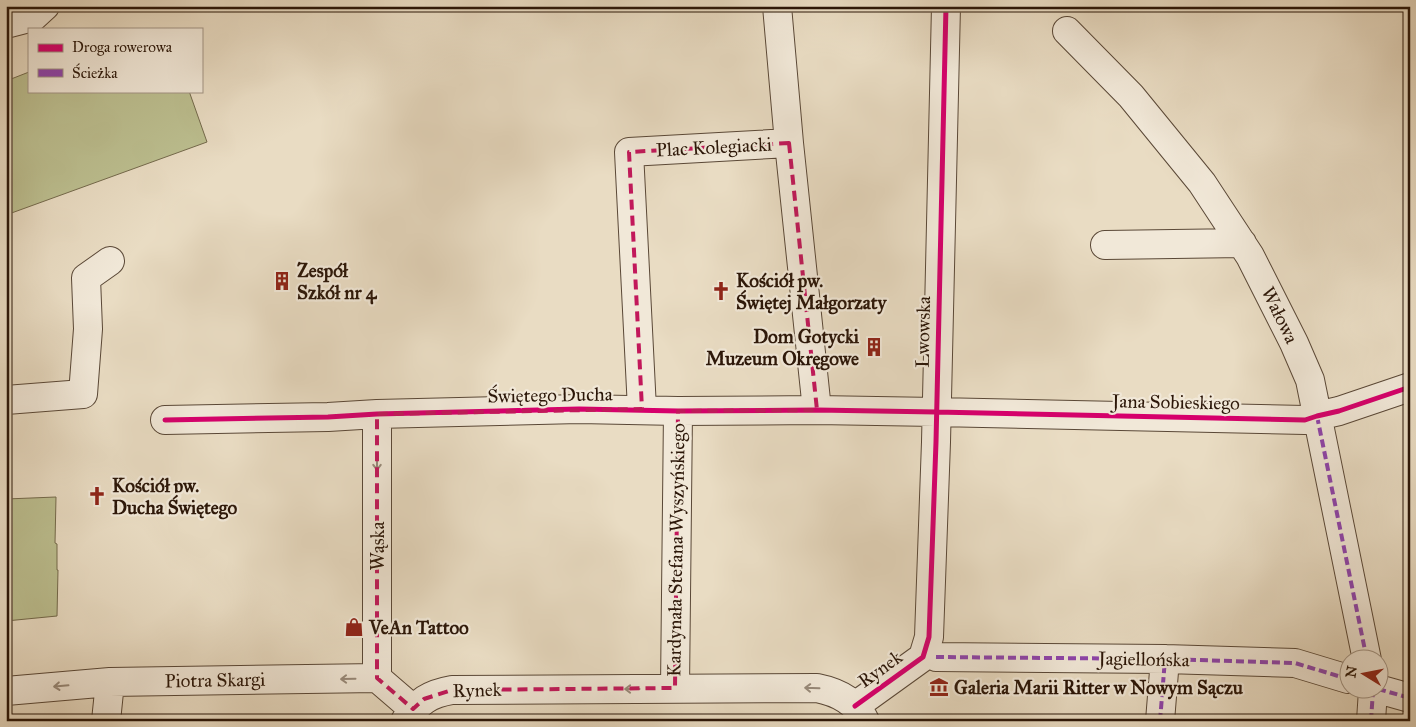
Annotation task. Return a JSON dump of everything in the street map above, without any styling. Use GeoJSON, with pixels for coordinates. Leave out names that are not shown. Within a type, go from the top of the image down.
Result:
{"type":"FeatureCollection","features":[{"type":"Feature","properties":{"kind":"street"},"geometry":{"type":"LineString","coordinates":[[6,24],[33,17],[45,6]]}},
{"type":"Feature","properties":{"kind":"street"},"geometry":{"type":"LineString","coordinates":[[777,6],[789,143]]}},
{"type":"Feature","properties":{"kind":"street","name":"Lwowska"},"geometry":{"type":"LineString","coordinates":[[930,657],[946,6]]}},
{"type":"Feature","properties":{"kind":"street","name":"Wałowa"},"geometry":{"type":"LineString","coordinates":[[1067,31],[1131,96],[1202,182],[1254,263],[1294,343],[1310,380],[1365,650]]}},
{"type":"Feature","properties":{"kind":"street","name":"Plac Kolegiacki"},"geometry":{"type":"LineString","coordinates":[[642,410],[629,152],[789,143],[817,410]]}},
{"type":"Feature","properties":{"kind":"street"},"geometry":{"type":"LineString","coordinates":[[1105,245],[1242,243]]}},
{"type":"Feature","properties":{"kind":"street"},"geometry":{"type":"LineString","coordinates":[[6,400],[83,394],[88,330],[86,278],[110,261]]}},
{"type":"Feature","properties":{"kind":"street","name":"Jana Sobieskiego"},"geometry":{"type":"LineString","coordinates":[[936,412],[1305,420],[1339,411],[1410,387]]}},
{"type":"Feature","properties":{"kind":"street","name":"Świętego Ducha"},"geometry":{"type":"LineString","coordinates":[[165,420],[579,409],[936,412]]}},
{"type":"Feature","properties":{"kind":"street","name":"Kardynała Stefana Wyszyńskiego"},"geometry":{"type":"LineString","coordinates":[[675,688],[678,411]]}},
{"type":"Feature","properties":{"kind":"street","name":"Wąska"},"geometry":{"type":"LineString","coordinates":[[377,414],[377,678]]}},
{"type":"Feature","properties":{"kind":"street","name":"Rynek"},"geometry":{"type":"LineString","coordinates":[[409,715],[424,699],[452,690],[675,688],[817,688],[831,691],[844,697],[860,714],[930,657]]}},
{"type":"Feature","properties":{"kind":"street","name":"Jagiellońska"},"geometry":{"type":"LineString","coordinates":[[930,657],[1165,658],[1295,662],[1338,676]]}},
{"type":"Feature","properties":{"kind":"street"},"geometry":{"type":"LineString","coordinates":[[1160,721],[1165,658]]}},
{"type":"Feature","properties":{"kind":"street"},"geometry":{"type":"LineString","coordinates":[[377,678],[409,715]]}},
{"type":"Feature","properties":{"kind":"street","name":"Piotra Skargi"},"geometry":{"type":"LineString","coordinates":[[6,691],[110,682],[377,678]]}},
{"type":"Feature","properties":{"kind":"street"},"geometry":{"type":"LineString","coordinates":[[106,721],[110,682]]}},
{"type":"Feature","properties":{"kind":"street"},"geometry":{"type":"LineString","coordinates":[[1388,691],[1410,698]]}},
{"type":"Feature","properties":{"kind":"street"},"geometry":{"type":"LineString","coordinates":[[1371,721],[1372,700]]}},
{"type":"Feature","properties":{"kind":"highlighted area"},"geometry":{"type":"Polygon","coordinates":[[[789,143],[817,410],[678,411],[675,688],[452,690],[424,699],[413,709],[377,678],[377,414],[642,409],[629,152],[789,143]]]}},
{"type":"Feature","properties":{"kind":"green space"},"geometry":{"type":"Polygon","coordinates":[[[28,72],[28,92],[189,92],[207,142],[6,215],[6,81],[28,72]]]}},
{"type":"Feature","properties":{"kind":"green space"},"geometry":{"type":"Polygon","coordinates":[[[56,497],[57,616],[6,621],[6,499],[56,497]]]}},
{"type":"Feature","properties":{"kind":"marked path"},"geometry":{"type":"LineString","coordinates":[[1317,416],[1365,650]]}},
{"type":"Feature","properties":{"kind":"marked path"},"geometry":{"type":"LineString","coordinates":[[936,657],[1165,659],[1295,663],[1338,676]]}},
{"type":"Feature","properties":{"kind":"marked path"},"geometry":{"type":"LineString","coordinates":[[1160,721],[1165,659]]}},
{"type":"Feature","properties":{"kind":"marked path"},"geometry":{"type":"LineString","coordinates":[[1388,692],[1410,698]]}},
{"type":"Feature","properties":{"kind":"marked path"},"geometry":{"type":"LineString","coordinates":[[1371,721],[1372,700]]}},
{"type":"Feature","properties":{"kind":"cycle path"},"geometry":{"type":"LineString","coordinates":[[855,706],[923,657],[929,637],[936,442],[946,6]]}},
{"type":"Feature","properties":{"kind":"cycle path"},"geometry":{"type":"LineString","coordinates":[[165,420],[579,409],[678,411],[817,410],[1305,420],[1339,411],[1410,387]]}},
{"type":"Feature","properties":{"kind":"place","name":"Zespół Szkół nr 4"},"geometry":{"type":"Point","coordinates":[282,281]}},
{"type":"Feature","properties":{"kind":"place","name":"Kościół pw. Świętej Małgorzaty"},"geometry":{"type":"Point","coordinates":[721,291]}},
{"type":"Feature","properties":{"kind":"place","name":"Dom Gotycki Muzeum Okręgowe"},"geometry":{"type":"Point","coordinates":[874,347]}},
{"type":"Feature","properties":{"kind":"place","name":"Kościół pw. Ducha Świętego"},"geometry":{"type":"Point","coordinates":[97,496]}},
{"type":"Feature","properties":{"kind":"place","name":"VeAn Tattoo"},"geometry":{"type":"Point","coordinates":[354,627]}},
{"type":"Feature","properties":{"kind":"place","name":"Galeria Marii Ritter w Nowym Sączu"},"geometry":{"type":"Point","coordinates":[939,687]}}]}
